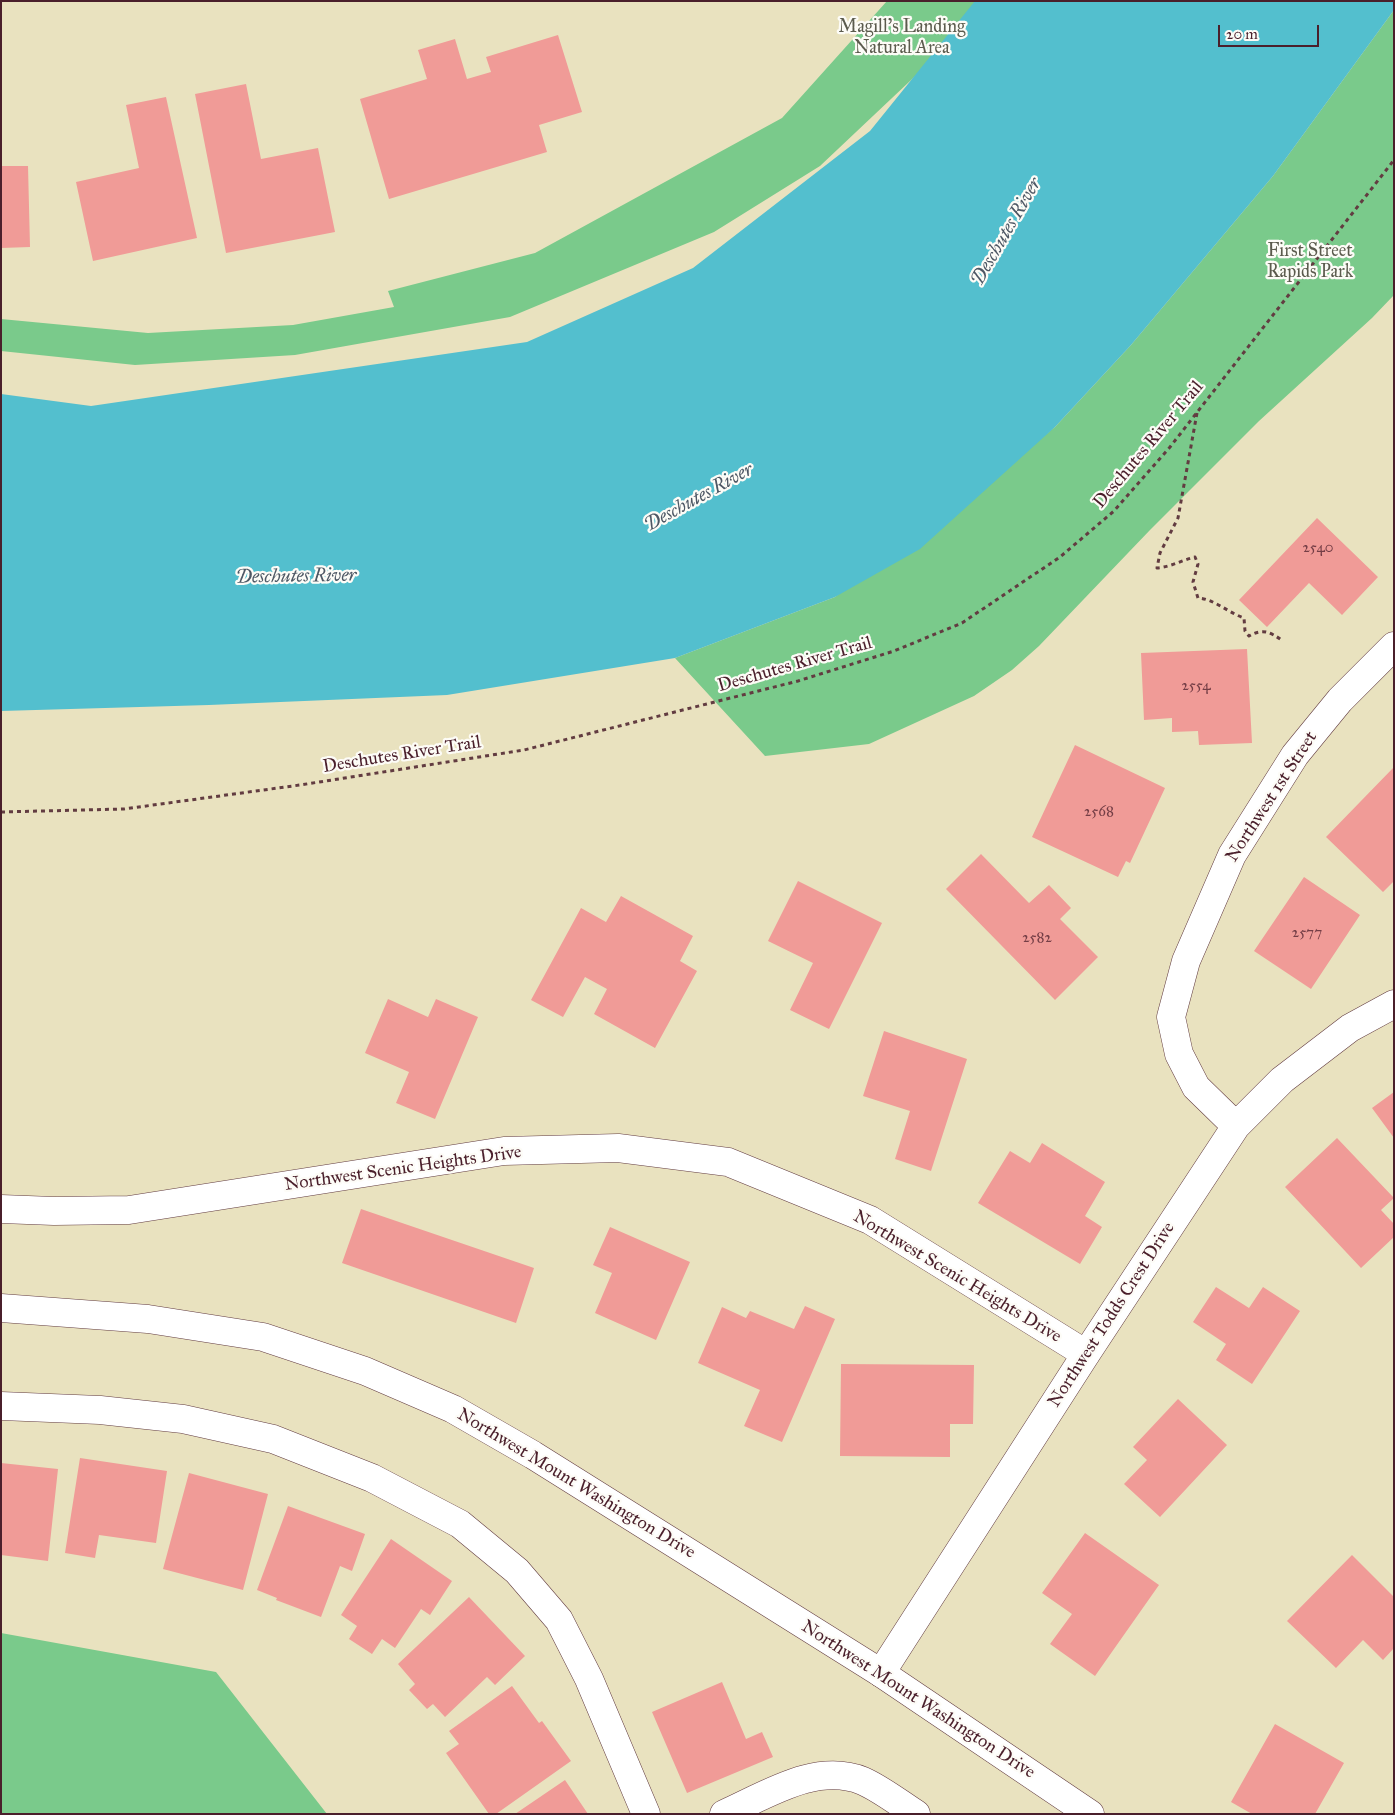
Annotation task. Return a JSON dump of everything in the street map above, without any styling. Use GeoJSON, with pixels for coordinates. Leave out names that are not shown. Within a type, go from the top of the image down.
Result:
{"type":"FeatureCollection","features":[{"type":"Feature","properties":{"kind":"street","name":"Northwest 1st Street"},"geometry":{"type":"LineString","coordinates":[[1236,1126],[1196,1088],[1179,1054],[1171,1017],[1186,961],[1232,855],[1295,755],[1340,700],[1394,646]]}},
{"type":"Feature","properties":{"kind":"street","name":"Northwest Todds Crest Drive"},"geometry":{"type":"LineString","coordinates":[[881,1674],[1086,1354],[1236,1126],[1282,1080],[1350,1028],[1394,1004]]}},
{"type":"Feature","properties":{"kind":"street","name":"Northwest Scenic Heights Drive"},"geometry":{"type":"LineString","coordinates":[[1,1209],[54,1211],[129,1210],[504,1151],[618,1148],[728,1162],[870,1220],[1086,1354]]}},
{"type":"Feature","properties":{"kind":"street","name":"Northwest Mount Washington Drive"},"geometry":{"type":"LineString","coordinates":[[1,1308],[148,1319],[262,1337],[365,1371],[453,1409],[533,1455],[881,1674],[1090,1814]]}},
{"type":"Feature","properties":{"kind":"street"},"geometry":{"type":"LineString","coordinates":[[1,1406],[100,1410],[184,1419],[272,1439],[372,1478],[460,1524],[518,1571],[559,1620],[589,1679],[646,1814]]}},
{"type":"Feature","properties":{"kind":"street"},"geometry":{"type":"LineString","coordinates":[[724,1814],[804,1778],[830,1774],[863,1781],[916,1814]]}},
{"type":"Feature","properties":{"kind":"path","name":"Deschutes River Trail"},"geometry":{"type":"LineString","coordinates":[[1,812],[124,809],[300,785],[524,750],[798,681],[894,651],[962,623],[1060,557],[1114,511],[1170,447],[1394,160]]}},
{"type":"Feature","properties":{"kind":"path"},"geometry":{"type":"LineString","coordinates":[[1198,410],[1178,518],[1160,553],[1157,568],[1168,567],[1183,560],[1196,557],[1198,564],[1192,582],[1198,598],[1209,599],[1228,613],[1244,618],[1245,631],[1249,636],[1256,632],[1269,631],[1283,641]]}},
{"type":"Feature","properties":{"kind":"green space","name":"Magill's Landing Natural Area"},"geometry":{"type":"Polygon","coordinates":[[[887,1],[984,1],[963,31],[820,166],[714,232],[510,317],[295,355],[135,365],[1,351],[1,319],[148,333],[293,325],[394,307],[388,291],[535,253],[782,118],[887,1]]]}},
{"type":"Feature","properties":{"kind":"green space","name":"First Street Rapids Park"},"geometry":{"type":"Polygon","coordinates":[[[1394,10],[1394,295],[1372,318],[1259,421],[1150,530],[1039,646],[1012,670],[974,696],[869,744],[765,756],[675,658],[835,597],[1055,427],[1131,345],[1273,176],[1394,10]]]}},
{"type":"Feature","properties":{"kind":"green space"},"geometry":{"type":"Polygon","coordinates":[[[1,1633],[216,1672],[327,1814],[1,1814],[1,1633]]]}},
{"type":"Feature","properties":{"kind":"water","name":"Deschutes River"},"geometry":{"type":"Polygon","coordinates":[[[975,1],[1394,1],[1394,10],[1273,176],[1131,345],[1055,427],[920,549],[835,597],[675,658],[447,695],[1,711],[1,394],[91,406],[527,342],[693,268],[870,131],[975,1]]]}},
{"type":"Feature","properties":{"kind":"building"},"geometry":{"type":"Polygon","coordinates":[[[558,35],[582,112],[539,125],[547,152],[389,199],[360,99],[427,79],[418,50],[455,39],[467,79],[491,72],[486,57],[558,35]]]}},
{"type":"Feature","properties":{"kind":"building"},"geometry":{"type":"Polygon","coordinates":[[[246,84],[261,159],[318,148],[335,232],[226,253],[195,94],[246,84]]]}},
{"type":"Feature","properties":{"kind":"building"},"geometry":{"type":"Polygon","coordinates":[[[166,97],[197,238],[93,261],[76,182],[139,168],[126,105],[166,97]]]}},
{"type":"Feature","properties":{"kind":"building"},"geometry":{"type":"Polygon","coordinates":[[[1,166],[28,166],[30,247],[1,248],[1,166]]]}},
{"type":"Feature","properties":{"kind":"building"},"geometry":{"type":"Polygon","coordinates":[[[1317,518],[1378,577],[1342,615],[1309,583],[1267,627],[1239,600],[1317,518]]]}},
{"type":"Feature","properties":{"kind":"building"},"geometry":{"type":"Polygon","coordinates":[[[1247,649],[1252,743],[1199,745],[1198,731],[1172,732],[1172,718],[1144,720],[1141,653],[1247,649]]]}},
{"type":"Feature","properties":{"kind":"building"},"geometry":{"type":"Polygon","coordinates":[[[1075,745],[1165,788],[1130,863],[1126,861],[1118,877],[1032,837],[1075,745]]]}},
{"type":"Feature","properties":{"kind":"building"},"geometry":{"type":"Polygon","coordinates":[[[1394,767],[1394,881],[1383,892],[1326,837],[1394,767]]]}},
{"type":"Feature","properties":{"kind":"building"},"geometry":{"type":"Polygon","coordinates":[[[981,854],[1029,903],[1049,885],[1071,908],[1060,919],[1098,957],[1055,1000],[946,889],[981,854]]]}},
{"type":"Feature","properties":{"kind":"building"},"geometry":{"type":"Polygon","coordinates":[[[1304,877],[1360,915],[1311,989],[1254,951],[1304,877]]]}},
{"type":"Feature","properties":{"kind":"building"},"geometry":{"type":"Polygon","coordinates":[[[798,881],[882,923],[829,1029],[790,1010],[813,963],[768,941],[798,881]]]}},
{"type":"Feature","properties":{"kind":"building"},"geometry":{"type":"Polygon","coordinates":[[[621,896],[693,936],[680,961],[697,971],[655,1048],[594,1014],[607,989],[585,977],[563,1017],[531,1000],[581,908],[606,922],[621,896]]]}},
{"type":"Feature","properties":{"kind":"building"},"geometry":{"type":"Polygon","coordinates":[[[388,999],[428,1017],[436,999],[478,1017],[435,1119],[396,1103],[409,1072],[365,1053],[388,999]]]}},
{"type":"Feature","properties":{"kind":"building"},"geometry":{"type":"Polygon","coordinates":[[[884,1031],[967,1059],[931,1171],[895,1159],[910,1111],[863,1096],[884,1031]]]}},
{"type":"Feature","properties":{"kind":"building"},"geometry":{"type":"Polygon","coordinates":[[[1394,1092],[1394,1138],[1372,1108],[1394,1092]]]}},
{"type":"Feature","properties":{"kind":"building"},"geometry":{"type":"Polygon","coordinates":[[[1337,1138],[1394,1198],[1381,1210],[1394,1224],[1394,1237],[1361,1268],[1285,1187],[1337,1138]]]}},
{"type":"Feature","properties":{"kind":"building"},"geometry":{"type":"Polygon","coordinates":[[[1042,1143],[1105,1182],[1085,1216],[1102,1227],[1080,1264],[978,1203],[1010,1151],[1030,1163],[1042,1143]]]}},
{"type":"Feature","properties":{"kind":"building"},"geometry":{"type":"Polygon","coordinates":[[[361,1209],[534,1268],[516,1323],[342,1263],[361,1209]]]}},
{"type":"Feature","properties":{"kind":"building"},"geometry":{"type":"Polygon","coordinates":[[[610,1227],[690,1262],[656,1340],[595,1313],[612,1273],[593,1265],[610,1227]]]}},
{"type":"Feature","properties":{"kind":"building"},"geometry":{"type":"Polygon","coordinates":[[[1216,1287],[1249,1308],[1263,1287],[1300,1311],[1252,1384],[1216,1360],[1226,1344],[1193,1322],[1216,1287]]]}},
{"type":"Feature","properties":{"kind":"building"},"geometry":{"type":"Polygon","coordinates":[[[805,1306],[835,1319],[782,1442],[744,1426],[760,1390],[698,1363],[722,1307],[746,1318],[750,1311],[794,1329],[805,1306]]]}},
{"type":"Feature","properties":{"kind":"building"},"geometry":{"type":"Polygon","coordinates":[[[841,1364],[974,1365],[973,1424],[950,1424],[950,1457],[840,1456],[841,1364]]]}},
{"type":"Feature","properties":{"kind":"building"},"geometry":{"type":"Polygon","coordinates":[[[1178,1399],[1227,1445],[1160,1517],[1124,1484],[1147,1460],[1133,1447],[1178,1399]]]}},
{"type":"Feature","properties":{"kind":"building"},"geometry":{"type":"Polygon","coordinates":[[[80,1458],[167,1471],[156,1543],[99,1535],[95,1558],[65,1553],[80,1458]]]}},
{"type":"Feature","properties":{"kind":"building"},"geometry":{"type":"Polygon","coordinates":[[[1,1463],[58,1469],[48,1561],[1,1555],[1,1463]]]}},
{"type":"Feature","properties":{"kind":"building"},"geometry":{"type":"Polygon","coordinates":[[[189,1473],[268,1494],[243,1590],[163,1569],[189,1473]]]}},
{"type":"Feature","properties":{"kind":"building"},"geometry":{"type":"Polygon","coordinates":[[[288,1506],[365,1534],[352,1571],[340,1566],[321,1617],[276,1600],[277,1598],[257,1590],[288,1506]]]}},
{"type":"Feature","properties":{"kind":"building"},"geometry":{"type":"Polygon","coordinates":[[[1085,1533],[1159,1585],[1095,1676],[1050,1644],[1072,1614],[1042,1593],[1085,1533]]]}},
{"type":"Feature","properties":{"kind":"building"},"geometry":{"type":"Polygon","coordinates":[[[391,1539],[452,1581],[430,1615],[421,1609],[395,1648],[382,1639],[372,1654],[349,1639],[357,1626],[341,1615],[391,1539]]]}},
{"type":"Feature","properties":{"kind":"building"},"geometry":{"type":"Polygon","coordinates":[[[1352,1555],[1394,1597],[1394,1648],[1383,1660],[1363,1640],[1336,1668],[1287,1621],[1352,1555]]]}},
{"type":"Feature","properties":{"kind":"building"},"geometry":{"type":"Polygon","coordinates":[[[469,1597],[525,1656],[495,1685],[487,1677],[445,1717],[433,1704],[427,1709],[409,1690],[415,1684],[398,1664],[469,1597]]]}},
{"type":"Feature","properties":{"kind":"building"},"geometry":{"type":"Polygon","coordinates":[[[722,1682],[746,1739],[762,1732],[773,1757],[687,1793],[652,1712],[722,1682]]]}},
{"type":"Feature","properties":{"kind":"building"},"geometry":{"type":"Polygon","coordinates":[[[512,1686],[539,1723],[542,1721],[571,1761],[496,1814],[489,1814],[446,1753],[459,1744],[449,1731],[512,1686]]]}},
{"type":"Feature","properties":{"kind":"building"},"geometry":{"type":"Polygon","coordinates":[[[1275,1724],[1344,1763],[1315,1814],[1252,1814],[1231,1802],[1275,1724]]]}},
{"type":"Feature","properties":{"kind":"building"},"geometry":{"type":"Polygon","coordinates":[[[565,1780],[588,1814],[515,1814],[565,1780]]]}}]}
